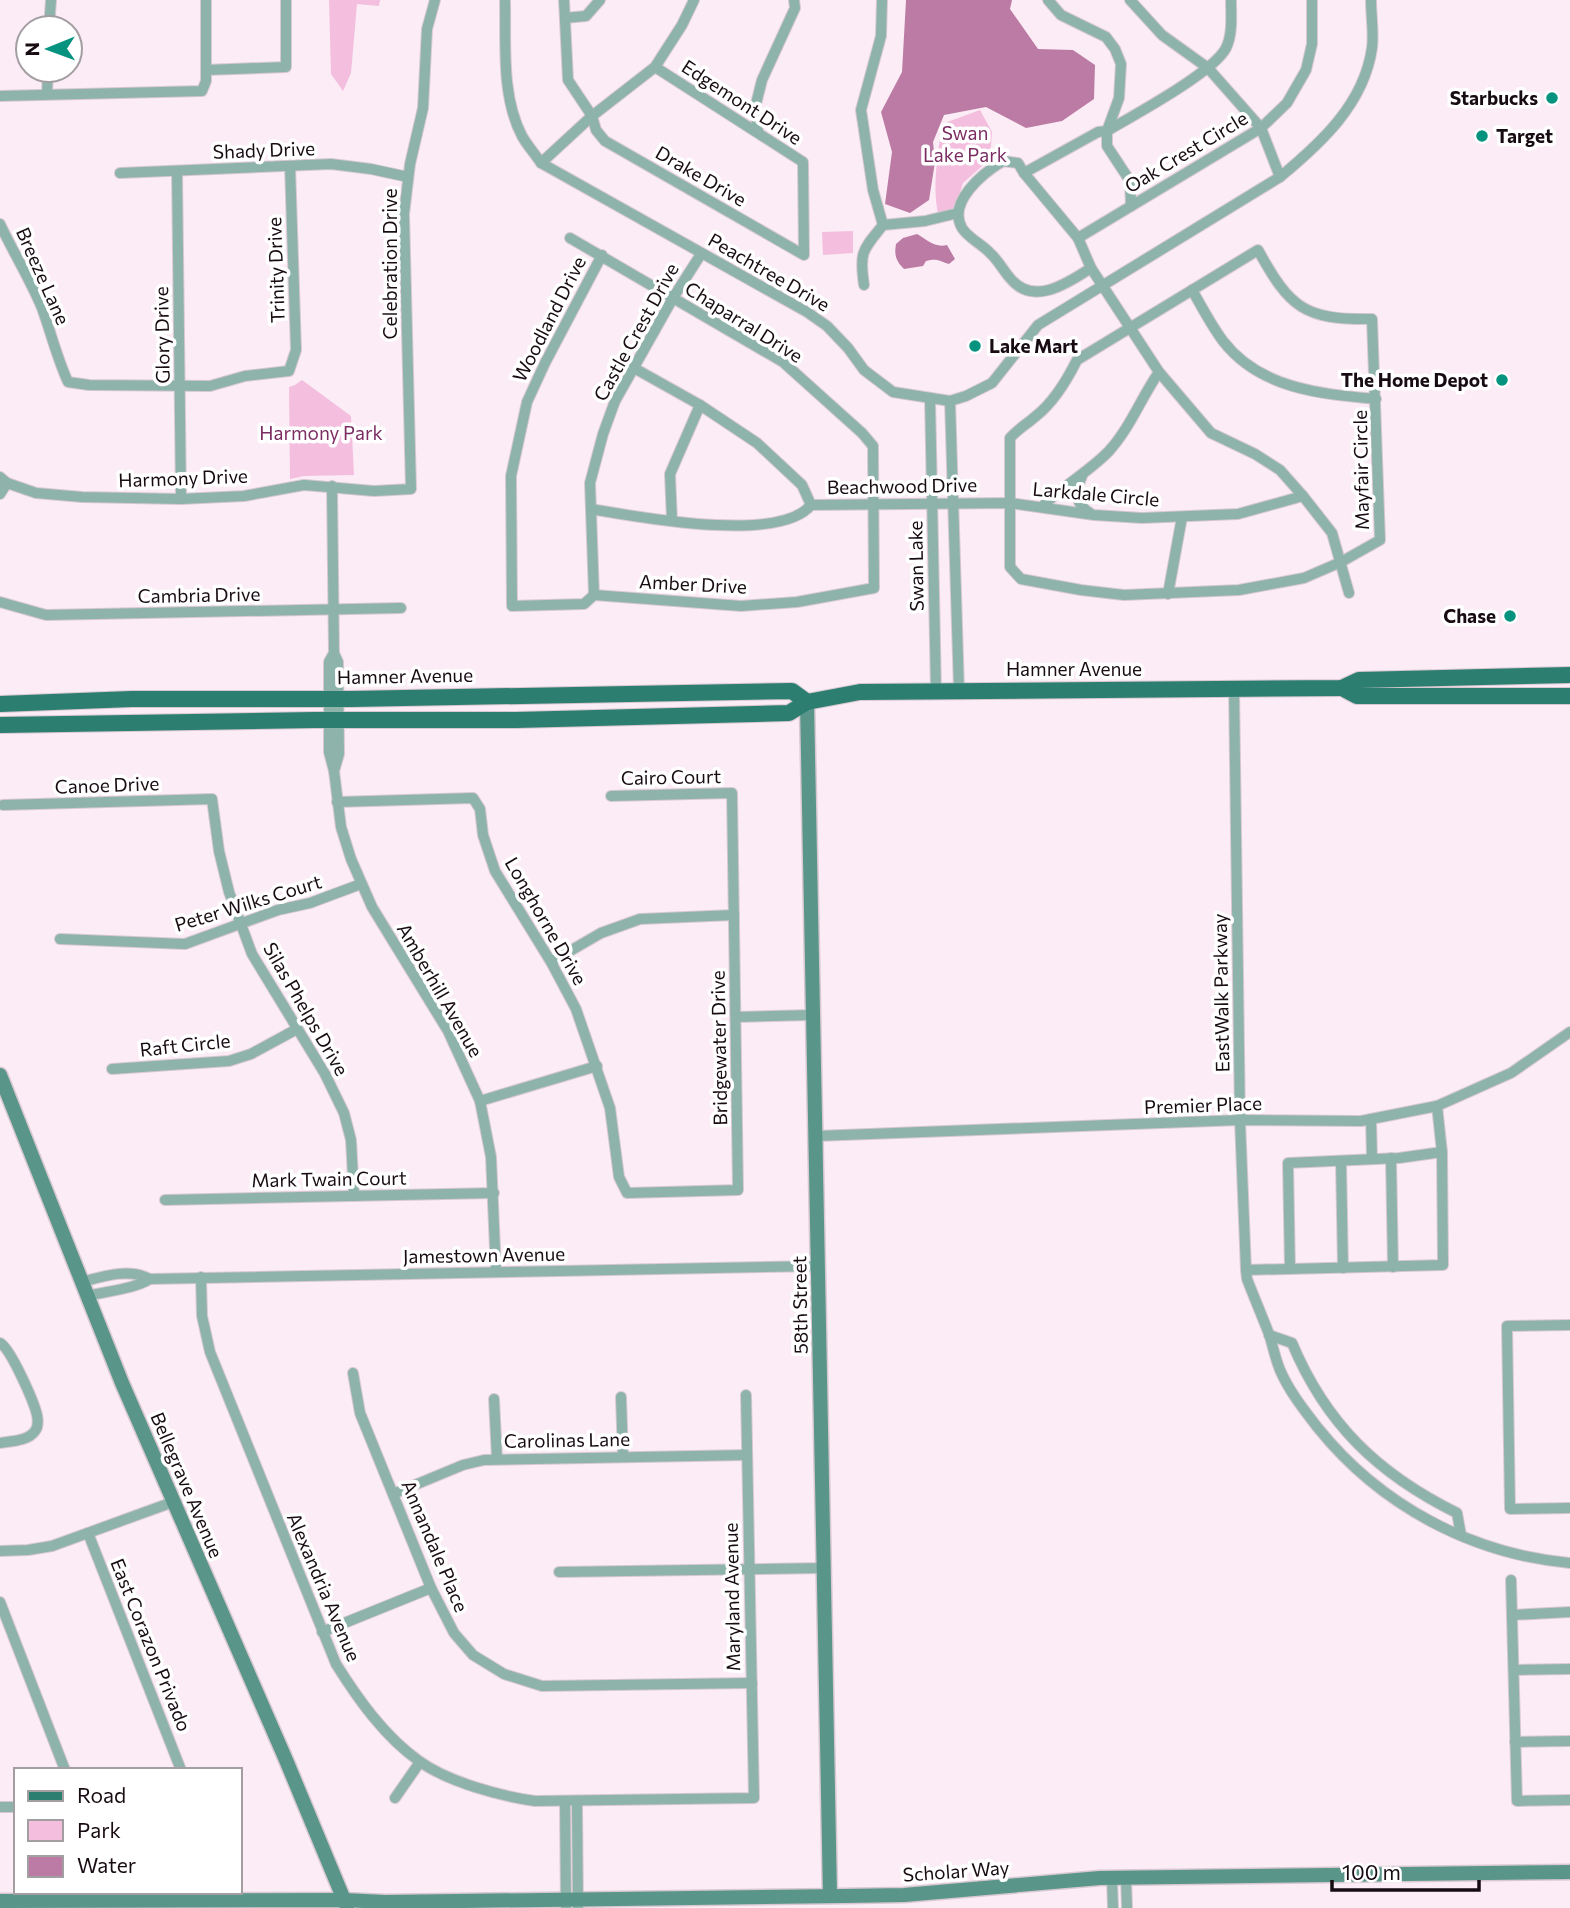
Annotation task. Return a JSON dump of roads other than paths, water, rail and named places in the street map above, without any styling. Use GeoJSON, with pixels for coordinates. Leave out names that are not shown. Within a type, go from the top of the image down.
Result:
{"type":"FeatureCollection","features":[{"type":"Feature","properties":{"kind":"main road","name":"Hamner Avenue"},"geometry":{"type":"LineString","coordinates":[[0,725],[527,720],[789,713],[807,702],[860,692],[1342,688],[1359,680],[1570,675]]}},
{"type":"Feature","properties":{"kind":"main road"},"geometry":{"type":"LineString","coordinates":[[1373,696],[1388,688],[1449,687],[1461,678]]}},
{"type":"Feature","properties":{"kind":"main road","name":"Hamner Avenue"},"geometry":{"type":"LineString","coordinates":[[1342,688],[1357,696],[1570,696]]}},
{"type":"Feature","properties":{"kind":"main road","name":"Hamner Avenue"},"geometry":{"type":"LineString","coordinates":[[0,704],[132,699],[333,699],[792,691],[807,702]]}},
{"type":"Feature","properties":{"kind":"street"},"geometry":{"type":"LineString","coordinates":[[0,96],[202,90],[206,81],[206,0]]}},
{"type":"Feature","properties":{"kind":"street"},"geometry":{"type":"LineString","coordinates":[[206,70],[286,67],[285,0]]}},
{"type":"Feature","properties":{"kind":"street","name":"Celebration Drive"},"geometry":{"type":"LineString","coordinates":[[411,489],[404,214],[408,177],[423,108],[427,29],[435,0]]}},
{"type":"Feature","properties":{"kind":"street","name":"Peachtree Drive"},"geometry":{"type":"LineString","coordinates":[[505,0],[506,74],[512,110],[522,136],[541,163],[807,312],[827,326],[864,370],[892,392],[950,401]]}},
{"type":"Feature","properties":{"kind":"street","name":"Drake Drive"},"geometry":{"type":"LineString","coordinates":[[565,0],[568,80],[593,116],[596,130],[605,141],[804,255]]}},
{"type":"Feature","properties":{"kind":"street"},"geometry":{"type":"LineString","coordinates":[[565,18],[586,16],[600,0]]}},
{"type":"Feature","properties":{"kind":"street"},"geometry":{"type":"LineString","coordinates":[[541,163],[593,116],[655,67],[682,25],[694,0]]}},
{"type":"Feature","properties":{"kind":"street"},"geometry":{"type":"LineString","coordinates":[[758,132],[755,108],[762,80],[795,8],[794,0]]}},
{"type":"Feature","properties":{"kind":"street"},"geometry":{"type":"LineString","coordinates":[[882,0],[881,36],[861,110],[873,190],[883,225]]}},
{"type":"Feature","properties":{"kind":"street"},"geometry":{"type":"LineString","coordinates":[[1048,0],[1060,15],[1106,37],[1115,49],[1121,64],[1119,98],[1107,131],[1107,146],[1130,181],[1131,206]]}},
{"type":"Feature","properties":{"kind":"street"},"geometry":{"type":"LineString","coordinates":[[1130,0],[1162,35],[1208,68],[1261,128],[1280,177]]}},
{"type":"Feature","properties":{"kind":"street"},"geometry":{"type":"LineString","coordinates":[[1091,268],[1068,284],[1050,291],[1019,287],[993,255],[961,226],[958,213],[967,192],[989,169],[1003,161],[1018,163],[1024,173],[1098,132],[1107,131],[1208,68],[1226,48],[1231,30],[1231,0]]}},
{"type":"Feature","properties":{"kind":"street","name":"Oak Crest Circle"},"geometry":{"type":"LineString","coordinates":[[1078,238],[1261,128],[1287,103],[1306,70],[1312,44],[1312,0]]}},
{"type":"Feature","properties":{"kind":"street"},"geometry":{"type":"LineString","coordinates":[[950,401],[992,383],[1038,326],[1280,177],[1315,148],[1342,117],[1364,79],[1372,47],[1371,0]]}},
{"type":"Feature","properties":{"kind":"street","name":"Edgemont Drive"},"geometry":{"type":"LineString","coordinates":[[655,67],[803,162],[804,255]]}},
{"type":"Feature","properties":{"kind":"street"},"geometry":{"type":"LineString","coordinates":[[47,84],[47,94]]}},
{"type":"Feature","properties":{"kind":"street","name":"Shady Drive"},"geometry":{"type":"LineString","coordinates":[[120,173],[331,164],[408,177]]}},
{"type":"Feature","properties":{"kind":"street","name":"Trinity Drive"},"geometry":{"type":"LineString","coordinates":[[181,386],[210,386],[245,376],[289,371],[296,350],[290,166]]}},
{"type":"Feature","properties":{"kind":"street","name":"Glory Drive"},"geometry":{"type":"LineString","coordinates":[[177,171],[181,499]]}},
{"type":"Feature","properties":{"kind":"street","name":"Mayfair Circle"},"geometry":{"type":"LineString","coordinates":[[1024,173],[1078,238],[1091,268],[1159,372],[1210,433],[1255,454],[1280,470],[1332,533],[1341,562],[1380,540],[1372,318],[1337,319],[1302,309],[1276,283],[1258,250],[1192,290]]}},
{"type":"Feature","properties":{"kind":"street"},"geometry":{"type":"LineString","coordinates":[[864,285],[862,273],[865,246],[883,225],[925,221],[958,213]]}},
{"type":"Feature","properties":{"kind":"street","name":"Breeze Lane"},"geometry":{"type":"LineString","coordinates":[[0,223],[31,283],[68,382],[89,385],[181,386]]}},
{"type":"Feature","properties":{"kind":"street","name":"Chaparral Drive"},"geometry":{"type":"LineString","coordinates":[[570,238],[783,362],[862,433],[873,446],[874,588]]}},
{"type":"Feature","properties":{"kind":"street","name":"Castle Crest Drive"},"geometry":{"type":"LineString","coordinates":[[594,595],[590,483],[603,434],[615,401],[701,254]]}},
{"type":"Feature","properties":{"kind":"street","name":"Woodland Drive"},"geometry":{"type":"LineString","coordinates":[[512,606],[511,476],[527,402],[602,255]]}},
{"type":"Feature","properties":{"kind":"street"},"geometry":{"type":"LineString","coordinates":[[1349,593],[1341,562],[1304,578],[1239,590],[1168,594],[1124,595],[1021,579],[1010,567],[1010,438],[1020,426],[1038,415],[1055,396],[1069,377],[1076,360],[1192,290],[1225,343],[1245,363],[1291,388],[1320,394],[1376,399]]}},
{"type":"Feature","properties":{"kind":"street"},"geometry":{"type":"LineString","coordinates":[[634,368],[700,405],[757,443],[802,485],[811,505]]}},
{"type":"Feature","properties":{"kind":"street"},"geometry":{"type":"LineString","coordinates":[[1042,507],[1083,474],[1124,433],[1159,372]]}},
{"type":"Feature","properties":{"kind":"street","name":"Swan Lake"},"geometry":{"type":"LineString","coordinates":[[930,398],[936,691]]}},
{"type":"Feature","properties":{"kind":"street","name":"Swan Lake"},"geometry":{"type":"LineString","coordinates":[[950,401],[959,690]]}},
{"type":"Feature","properties":{"kind":"street"},"geometry":{"type":"LineString","coordinates":[[672,522],[670,474],[700,405]]}},
{"type":"Feature","properties":{"kind":"street"},"geometry":{"type":"LineString","coordinates":[[1083,474],[1076,489],[1078,502],[1094,515]]}},
{"type":"Feature","properties":{"kind":"street"},"geometry":{"type":"LineString","coordinates":[[0,495],[4,480]]}},
{"type":"Feature","properties":{"kind":"street","name":"Harmony Drive"},"geometry":{"type":"LineString","coordinates":[[4,480],[36,493],[82,497],[181,499],[244,496],[304,485],[373,491],[411,489]]}},
{"type":"Feature","properties":{"kind":"street","name":"Amberhill Avenue"},"geometry":{"type":"LineString","coordinates":[[332,486],[334,653],[338,662],[329,752],[341,827],[361,884],[401,956],[448,1031],[481,1101],[487,1127],[494,1193],[496,1272]]}},
{"type":"Feature","properties":{"kind":"street","name":"Larkdale Circle"},"geometry":{"type":"LineString","coordinates":[[1010,503],[1094,515],[1142,518],[1238,514],[1303,496]]}},
{"type":"Feature","properties":{"kind":"street","name":"Beachwood Drive"},"geometry":{"type":"LineString","coordinates":[[591,509],[672,522],[764,525],[803,514],[811,505],[1010,503]]}},
{"type":"Feature","properties":{"kind":"street"},"geometry":{"type":"LineString","coordinates":[[1168,594],[1182,517]]}},
{"type":"Feature","properties":{"kind":"street","name":"Amber Drive"},"geometry":{"type":"LineString","coordinates":[[512,606],[584,604],[594,595],[741,606],[797,602],[874,588]]}},
{"type":"Feature","properties":{"kind":"street","name":"Cambria Drive"},"geometry":{"type":"LineString","coordinates":[[0,602],[46,615],[401,608]]}},
{"type":"Feature","properties":{"kind":"street","name":"EastWalk Parkway"},"geometry":{"type":"LineString","coordinates":[[1234,689],[1240,1120],[1246,1269],[1247,1279],[1280,1370],[1301,1406],[1333,1447],[1378,1489],[1414,1513],[1496,1549],[1539,1560],[1570,1563]]}},
{"type":"Feature","properties":{"kind":"street","name":"58th Street"},"geometry":{"type":"LineString","coordinates":[[807,702],[831,1902]]}},
{"type":"Feature","properties":{"kind":"street","name":"Cairo Court"},"geometry":{"type":"LineString","coordinates":[[611,796],[732,793]]}},
{"type":"Feature","properties":{"kind":"street","name":"Bridgewater Drive"},"geometry":{"type":"LineString","coordinates":[[627,1193],[738,1190],[732,793]]}},
{"type":"Feature","properties":{"kind":"street","name":"Longhorne Drive"},"geometry":{"type":"LineString","coordinates":[[337,802],[473,798],[480,809],[483,835],[495,871],[551,962],[576,1009],[610,1108],[620,1177],[627,1193]]}},
{"type":"Feature","properties":{"kind":"street","name":"Canoe Drive"},"geometry":{"type":"LineString","coordinates":[[3,805],[212,799]]}},
{"type":"Feature","properties":{"kind":"street","name":"Silas Phelps Drive"},"geometry":{"type":"LineString","coordinates":[[212,799],[219,851],[229,892],[252,954],[325,1074],[344,1113],[352,1140],[354,1196]]}},
{"type":"Feature","properties":{"kind":"street","name":"Peter Wilks Court"},"geometry":{"type":"LineString","coordinates":[[60,939],[185,944],[269,913],[310,903],[361,884]]}},
{"type":"Feature","properties":{"kind":"street"},"geometry":{"type":"LineString","coordinates":[[551,962],[601,933],[640,919],[734,915]]}},
{"type":"Feature","properties":{"kind":"street"},"geometry":{"type":"LineString","coordinates":[[736,1017],[813,1015]]}},
{"type":"Feature","properties":{"kind":"street","name":"Raft Circle"},"geometry":{"type":"LineString","coordinates":[[112,1069],[229,1061],[251,1054],[296,1029]]}},
{"type":"Feature","properties":{"kind":"street","name":"Premier Place"},"geometry":{"type":"LineString","coordinates":[[816,1136],[1240,1120],[1361,1121],[1437,1106],[1511,1073],[1570,1032]]}},
{"type":"Feature","properties":{"kind":"street"},"geometry":{"type":"LineString","coordinates":[[481,1101],[597,1066]]}},
{"type":"Feature","properties":{"kind":"street","name":"Bellegrave Avenue"},"geometry":{"type":"LineString","coordinates":[[0,1075],[173,1502],[346,1904]]}},
{"type":"Feature","properties":{"kind":"street"},"geometry":{"type":"LineString","coordinates":[[1246,1269],[1443,1265],[1442,1152],[1437,1106]]}},
{"type":"Feature","properties":{"kind":"street"},"geometry":{"type":"LineString","coordinates":[[1371,1119],[1372,1159]]}},
{"type":"Feature","properties":{"kind":"street"},"geometry":{"type":"LineString","coordinates":[[1290,1269],[1288,1163],[1391,1158],[1442,1152]]}},
{"type":"Feature","properties":{"kind":"street"},"geometry":{"type":"LineString","coordinates":[[1391,1158],[1393,1267]]}},
{"type":"Feature","properties":{"kind":"street"},"geometry":{"type":"LineString","coordinates":[[1341,1161],[1343,1268]]}},
{"type":"Feature","properties":{"kind":"street","name":"Mark Twain Court"},"geometry":{"type":"LineString","coordinates":[[165,1200],[494,1193]]}},
{"type":"Feature","properties":{"kind":"street","name":"Jamestown Avenue"},"geometry":{"type":"LineString","coordinates":[[85,1289],[141,1285],[150,1279],[818,1266]]}},
{"type":"Feature","properties":{"kind":"street","name":"Alexandria Avenue"},"geometry":{"type":"LineString","coordinates":[[201,1278],[202,1316],[210,1352],[322,1632],[336,1664],[356,1695],[386,1732],[420,1762],[456,1780],[503,1796],[534,1801],[754,1798]]}},
{"type":"Feature","properties":{"kind":"street"},"geometry":{"type":"LineString","coordinates":[[1570,1325],[1507,1326],[1510,1509],[1570,1508]]}},
{"type":"Feature","properties":{"kind":"street"},"geometry":{"type":"LineString","coordinates":[[1269,1335],[1292,1343],[1305,1375],[1323,1404],[1351,1438],[1407,1487],[1457,1513],[1461,1535]]}},
{"type":"Feature","properties":{"kind":"street"},"geometry":{"type":"LineString","coordinates":[[0,1443],[22,1439],[37,1428],[36,1410],[3,1344]]}},
{"type":"Feature","properties":{"kind":"street","name":"Annandale Place"},"geometry":{"type":"LineString","coordinates":[[353,1373],[360,1413],[442,1614],[463,1645],[488,1665],[515,1679],[558,1687],[752,1683]]}},
{"type":"Feature","properties":{"kind":"street","name":"Maryland Avenue"},"geometry":{"type":"LineString","coordinates":[[746,1395],[754,1798]]}},
{"type":"Feature","properties":{"kind":"street"},"geometry":{"type":"LineString","coordinates":[[621,1396],[623,1457]]}},
{"type":"Feature","properties":{"kind":"street"},"geometry":{"type":"LineString","coordinates":[[494,1399],[497,1459]]}},
{"type":"Feature","properties":{"kind":"street","name":"Carolinas Lane"},"geometry":{"type":"LineString","coordinates":[[393,1494],[463,1465],[497,1459],[747,1455]]}},
{"type":"Feature","properties":{"kind":"street"},"geometry":{"type":"LineString","coordinates":[[0,1551],[40,1549],[173,1502]]}},
{"type":"Feature","properties":{"kind":"street","name":"East Corazon Privado"},"geometry":{"type":"LineString","coordinates":[[88,1533],[180,1768]]}},
{"type":"Feature","properties":{"kind":"street"},"geometry":{"type":"LineString","coordinates":[[559,1572],[824,1568]]}},
{"type":"Feature","properties":{"kind":"street"},"geometry":{"type":"LineString","coordinates":[[1511,1580],[1517,1801],[1570,1800]]}},
{"type":"Feature","properties":{"kind":"street"},"geometry":{"type":"LineString","coordinates":[[322,1632],[431,1588]]}},
{"type":"Feature","properties":{"kind":"street"},"geometry":{"type":"LineString","coordinates":[[0,1602],[64,1768]]}},
{"type":"Feature","properties":{"kind":"street"},"geometry":{"type":"LineString","coordinates":[[1512,1615],[1570,1612]]}},
{"type":"Feature","properties":{"kind":"street"},"geometry":{"type":"LineString","coordinates":[[1514,1670],[1570,1669]]}},
{"type":"Feature","properties":{"kind":"street"},"geometry":{"type":"LineString","coordinates":[[1515,1742],[1570,1741]]}},
{"type":"Feature","properties":{"kind":"street"},"geometry":{"type":"LineString","coordinates":[[395,1798],[420,1762]]}},
{"type":"Feature","properties":{"kind":"street"},"geometry":{"type":"LineString","coordinates":[[565,1801],[572,1904]]}},
{"type":"Feature","properties":{"kind":"street"},"geometry":{"type":"LineString","coordinates":[[572,1904],[577,1801]]}},
{"type":"Feature","properties":{"kind":"street","name":"Scholar Way"},"geometry":{"type":"LineString","coordinates":[[0,1901],[346,1904],[831,1902],[1119,1878],[1570,1872]]}},
{"type":"Feature","properties":{"kind":"street"},"geometry":{"type":"LineString","coordinates":[[1113,1908],[1119,1878]]}},
{"type":"Feature","properties":{"kind":"street"},"geometry":{"type":"LineString","coordinates":[[1119,1878],[1127,1908]]}},
{"type":"Feature","properties":{"kind":"water"},"geometry":{"type":"Polygon","coordinates":[[[906,0],[1012,0],[1010,9],[1038,49],[1073,50],[1095,65],[1094,99],[1062,121],[1026,128],[986,107],[944,115],[933,142],[935,162],[929,200],[910,213],[885,204],[892,152],[881,112],[902,72],[906,0]]]}},
{"type":"Feature","properties":{"kind":"water"},"geometry":{"type":"Polygon","coordinates":[[[917,234],[935,244],[947,245],[955,259],[949,264],[933,260],[926,261],[923,266],[904,269],[896,258],[896,244],[903,238],[917,234]]]}},
{"type":"Feature","properties":{"kind":"place","name":"Starbucks"},"geometry":{"type":"Point","coordinates":[1552,98]}},
{"type":"Feature","properties":{"kind":"place","name":"Target"},"geometry":{"type":"Point","coordinates":[1482,136]}},
{"type":"Feature","properties":{"kind":"place","name":"Lake Mart"},"geometry":{"type":"Point","coordinates":[975,346]}},
{"type":"Feature","properties":{"kind":"place","name":"The Home Depot"},"geometry":{"type":"Point","coordinates":[1502,380]}},
{"type":"Feature","properties":{"kind":"place","name":"Chase"},"geometry":{"type":"Point","coordinates":[1510,616]}},
{"type":"Feature","properties":{"kind":"park label","name":"Swan Lake Park"},"geometry":{"type":"Point","coordinates":[965,144]}},
{"type":"Feature","properties":{"kind":"park label","name":"Harmony Park"},"geometry":{"type":"Point","coordinates":[321,433]}}]}
